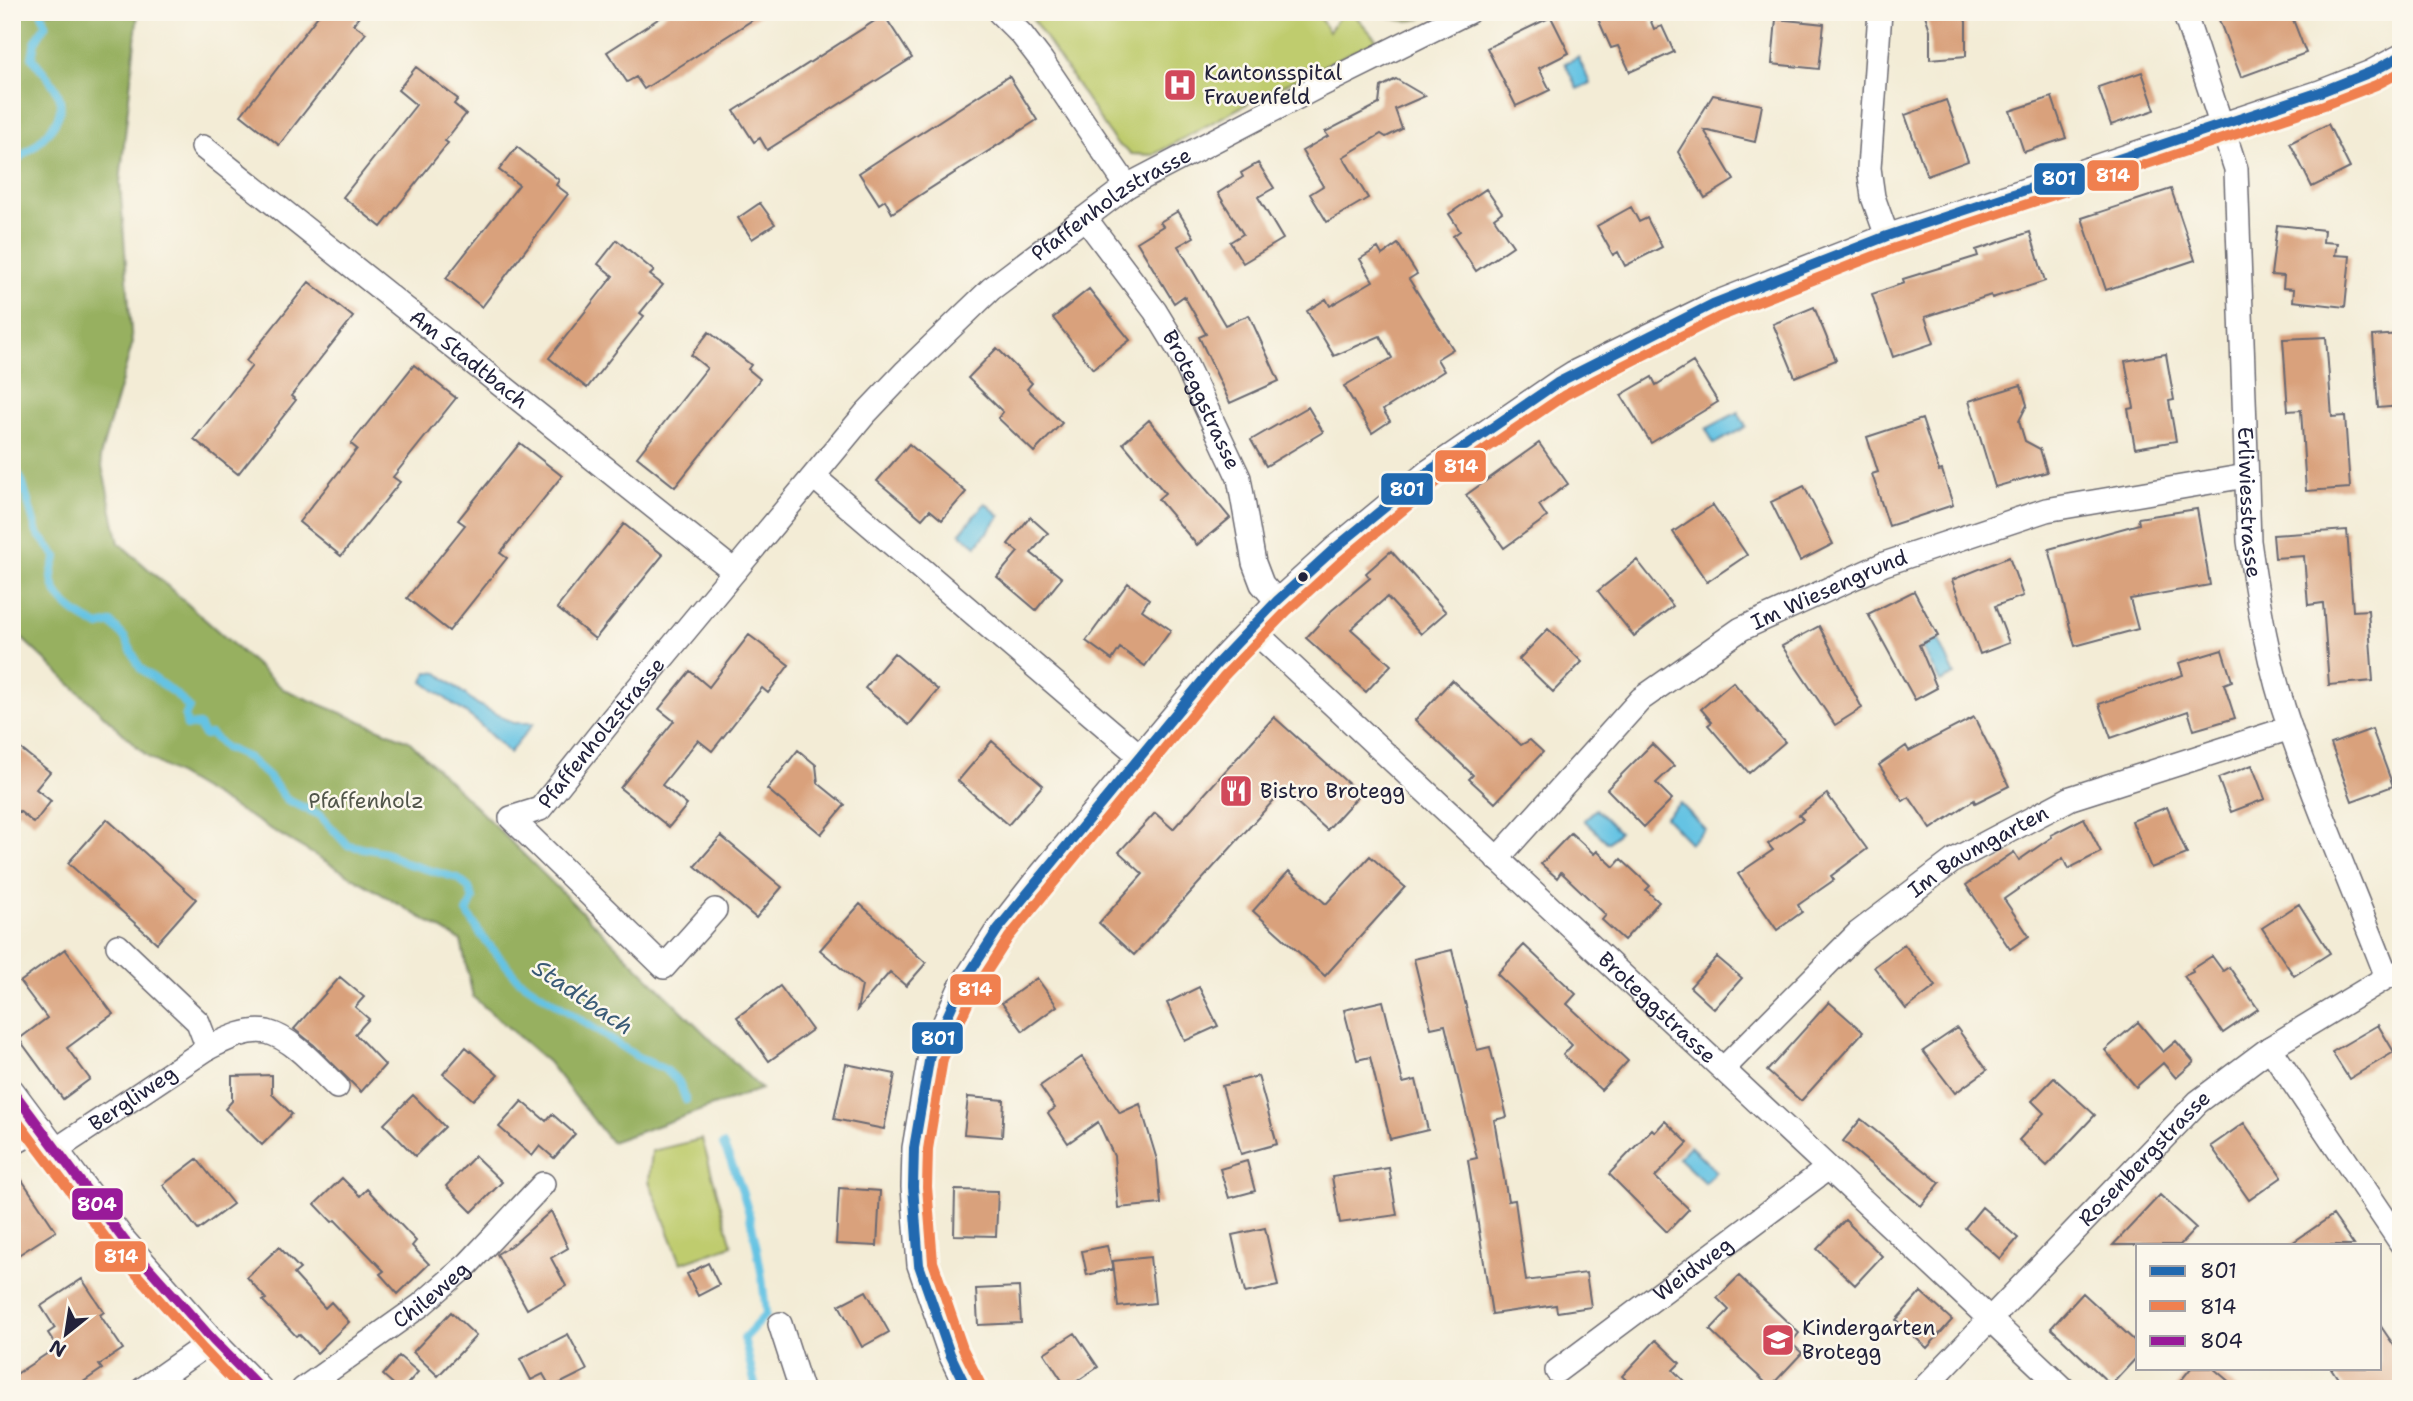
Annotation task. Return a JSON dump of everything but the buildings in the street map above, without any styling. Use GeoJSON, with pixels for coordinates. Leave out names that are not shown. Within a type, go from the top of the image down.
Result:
{"type":"FeatureCollection","features":[{"type":"Feature","properties":{"kind":"street"},"geometry":{"type":"LineString","coordinates":[[999,12],[1022,35],[1042,61],[1127,186]]}},
{"type":"Feature","properties":{"kind":"street","name":"Pfaffenholzstrasse"},"geometry":{"type":"LineString","coordinates":[[715,910],[664,967],[511,818],[540,809],[734,572],[890,388],[982,298],[1127,186],[1468,12]]}},
{"type":"Feature","properties":{"kind":"street"},"geometry":{"type":"LineString","coordinates":[[1880,12],[1869,168],[1873,197],[1887,236]]}},
{"type":"Feature","properties":{"kind":"street","name":"Erliwiesstrasse"},"geometry":{"type":"LineString","coordinates":[[2184,12],[2236,169],[2249,541],[2257,598],[2272,667],[2290,729],[2394,974]]}},
{"type":"Feature","properties":{"kind":"street"},"geometry":{"type":"LineString","coordinates":[[967,1389],[933,1310],[919,1265],[914,1222],[914,1148],[930,1055],[960,988],[998,929],[1140,756],[1277,601],[1334,549],[1429,471],[1573,373],[1713,304],[1887,236],[2320,92],[2371,72],[2401,56]]}},
{"type":"Feature","properties":{"kind":"street","name":"Am Stadtbach"},"geometry":{"type":"LineString","coordinates":[[203,147],[734,572]]}},
{"type":"Feature","properties":{"kind":"street","name":"Broteggstrasse"},"geometry":{"type":"LineString","coordinates":[[1085,218],[1155,311],[1180,352],[1240,478],[1254,563],[1262,584],[1277,601]]}},
{"type":"Feature","properties":{"kind":"street","name":"Im Wiesengrund"},"geometry":{"type":"LineString","coordinates":[[1497,859],[1641,699],[1741,629],[1884,564],[2046,510],[2246,476]]}},
{"type":"Feature","properties":{"kind":"street"},"geometry":{"type":"LineString","coordinates":[[814,477],[1140,756]]}},
{"type":"Feature","properties":{"kind":"street","name":"Broteggstrasse"},"geometry":{"type":"LineString","coordinates":[[1251,628],[2064,1389]]}},
{"type":"Feature","properties":{"kind":"street","name":"Im Baumgarten"},"geometry":{"type":"LineString","coordinates":[[1724,1068],[1858,933],[1954,860],[2071,798],[2290,729]]}},
{"type":"Feature","properties":{"kind":"street"},"geometry":{"type":"LineString","coordinates":[[118,946],[198,1022],[208,1048]]}},
{"type":"Feature","properties":{"kind":"street","name":"Rosenbergstrasse"},"geometry":{"type":"LineString","coordinates":[[1923,1389],[2198,1102],[2270,1048],[2394,974]]}},
{"type":"Feature","properties":{"kind":"street","name":"Bergliweg"},"geometry":{"type":"LineString","coordinates":[[58,1149],[208,1048],[235,1035],[265,1032],[291,1044],[337,1087]]}},
{"type":"Feature","properties":{"kind":"street"},"geometry":{"type":"LineString","coordinates":[[2270,1048],[2401,1243]]}},
{"type":"Feature","properties":{"kind":"street"},"geometry":{"type":"LineString","coordinates":[[12,1090],[124,1240],[213,1340],[261,1389]]}},
{"type":"Feature","properties":{"kind":"street"},"geometry":{"type":"LineString","coordinates":[[12,1144],[41,1128]]}},
{"type":"Feature","properties":{"kind":"street","name":"Weidweg"},"geometry":{"type":"LineString","coordinates":[[1557,1371],[1828,1168]]}},
{"type":"Feature","properties":{"kind":"street","name":"Chileweg"},"geometry":{"type":"LineString","coordinates":[[303,1389],[421,1306],[468,1264],[543,1184]]}},
{"type":"Feature","properties":{"kind":"street"},"geometry":{"type":"LineString","coordinates":[[780,1324],[801,1389]]}},
{"type":"Feature","properties":{"kind":"street"},"geometry":{"type":"LineString","coordinates":[[143,1389],[213,1340]]}},
{"type":"Feature","properties":{"kind":"green space","name":"Pfaffenholz"},"geometry":{"type":"Polygon","coordinates":[[[12,12],[138,12],[120,183],[132,345],[100,457],[119,543],[283,689],[409,741],[761,1089],[611,1142],[548,1062],[473,997],[461,941],[148,757],[12,629],[12,12]]]}},
{"type":"Feature","properties":{"kind":"green space","name":"Kantonsspital Frauenfeld"},"geometry":{"type":"Polygon","coordinates":[[[1028,12],[1316,12],[1329,32],[1342,12],[1352,12],[1377,40],[1261,96],[1153,155],[1131,154],[1115,142],[1028,12]]]}},
{"type":"Feature","properties":{"kind":"green space"},"geometry":{"type":"Polygon","coordinates":[[[1381,12],[1435,12],[1408,21],[1395,19],[1381,12]]]}},
{"type":"Feature","properties":{"kind":"green space"},"geometry":{"type":"Polygon","coordinates":[[[702,1139],[732,1245],[681,1263],[649,1181],[652,1151],[702,1139]]]}},
{"type":"Feature","properties":{"kind":"water"},"geometry":{"type":"Polygon","coordinates":[[[1578,57],[1590,83],[1577,89],[1565,63],[1578,57]]]}},
{"type":"Feature","properties":{"kind":"water"},"geometry":{"type":"Polygon","coordinates":[[[1738,412],[1746,427],[1714,444],[1706,429],[1738,412]]]}},
{"type":"Feature","properties":{"kind":"water"},"geometry":{"type":"Polygon","coordinates":[[[985,503],[1000,516],[976,546],[960,533],[985,503]]]}},
{"type":"Feature","properties":{"kind":"water"},"geometry":{"type":"Polygon","coordinates":[[[1938,639],[1955,675],[1940,682],[1922,647],[1938,639]]]}},
{"type":"Feature","properties":{"kind":"water"},"geometry":{"type":"Polygon","coordinates":[[[427,672],[438,673],[477,704],[513,723],[534,723],[509,753],[475,720],[423,682],[427,672]]]}},
{"type":"Feature","properties":{"kind":"water"},"geometry":{"type":"Polygon","coordinates":[[[1680,803],[1705,829],[1690,843],[1665,817],[1680,803]]]}},
{"type":"Feature","properties":{"kind":"water"},"geometry":{"type":"Polygon","coordinates":[[[1596,809],[1619,832],[1608,843],[1584,820],[1596,809]]]}},
{"type":"Feature","properties":{"kind":"water"},"geometry":{"type":"Polygon","coordinates":[[[1690,1146],[1716,1171],[1705,1183],[1678,1158],[1690,1146]]]}},
{"type":"Feature","properties":{"kind":"waterway","name":"Stadtbach"},"geometry":{"type":"LineString","coordinates":[[12,165],[49,131],[60,109],[57,91],[32,58],[35,42],[46,24],[41,12]]}},
{"type":"Feature","properties":{"kind":"waterway","name":"Stadtbach"},"geometry":{"type":"LineString","coordinates":[[12,464],[22,481],[37,533],[57,557],[52,580],[61,599],[78,614],[99,626],[111,623],[125,638],[140,668],[178,696],[189,708],[185,716],[187,726],[199,725],[204,735],[211,734],[225,748],[248,758],[269,777],[287,800],[320,815],[347,845],[385,852],[405,863],[457,878],[469,888],[473,899],[467,912],[481,935],[518,979],[636,1056],[666,1070],[679,1082],[686,1100]]}},
{"type":"Feature","properties":{"kind":"waterway","name":"Stadtbach"},"geometry":{"type":"LineString","coordinates":[[723,1145],[747,1206],[761,1271],[766,1314],[744,1338],[756,1389]]}},
{"type":"Feature","properties":{"kind":"transit line","name":"801"},"geometry":{"type":"LineString","coordinates":[[967,1389],[950,1354],[919,1265],[913,1187],[914,1148],[930,1055],[960,988],[998,929],[1214,667],[1277,601],[1334,549],[1429,471],[1557,383],[1713,304],[1887,236],[2320,92],[2371,72],[2401,56]]}},
{"type":"Feature","properties":{"kind":"transit line","name":"814"},"geometry":{"type":"LineString","coordinates":[[980,1383],[963,1349],[933,1262],[927,1187],[928,1149],[943,1059],[972,995],[1009,937],[1224,676],[1287,611],[1343,560],[1437,482],[1565,395],[1719,317],[1892,249],[2324,105],[2376,85],[2401,72]]}},
{"type":"Feature","properties":{"kind":"transit line","name":"804"},"geometry":{"type":"LineString","coordinates":[[12,1090],[124,1240],[213,1340],[261,1389]]}},
{"type":"Feature","properties":{"kind":"transit line","name":"814"},"geometry":{"type":"LineString","coordinates":[[12,1114],[114,1249],[241,1389]]}},
{"type":"Feature","properties":{"kind":"place","name":"Kantonsspital Frauenfeld"},"geometry":{"type":"Point","coordinates":[1180,85]}},
{"type":"Feature","properties":{"kind":"place","name":"Bistro Brotegg"},"geometry":{"type":"Point","coordinates":[1236,791]}},
{"type":"Feature","properties":{"kind":"place","name":"Kindergarten Brotegg"},"geometry":{"type":"Point","coordinates":[1778,1340]}}]}
